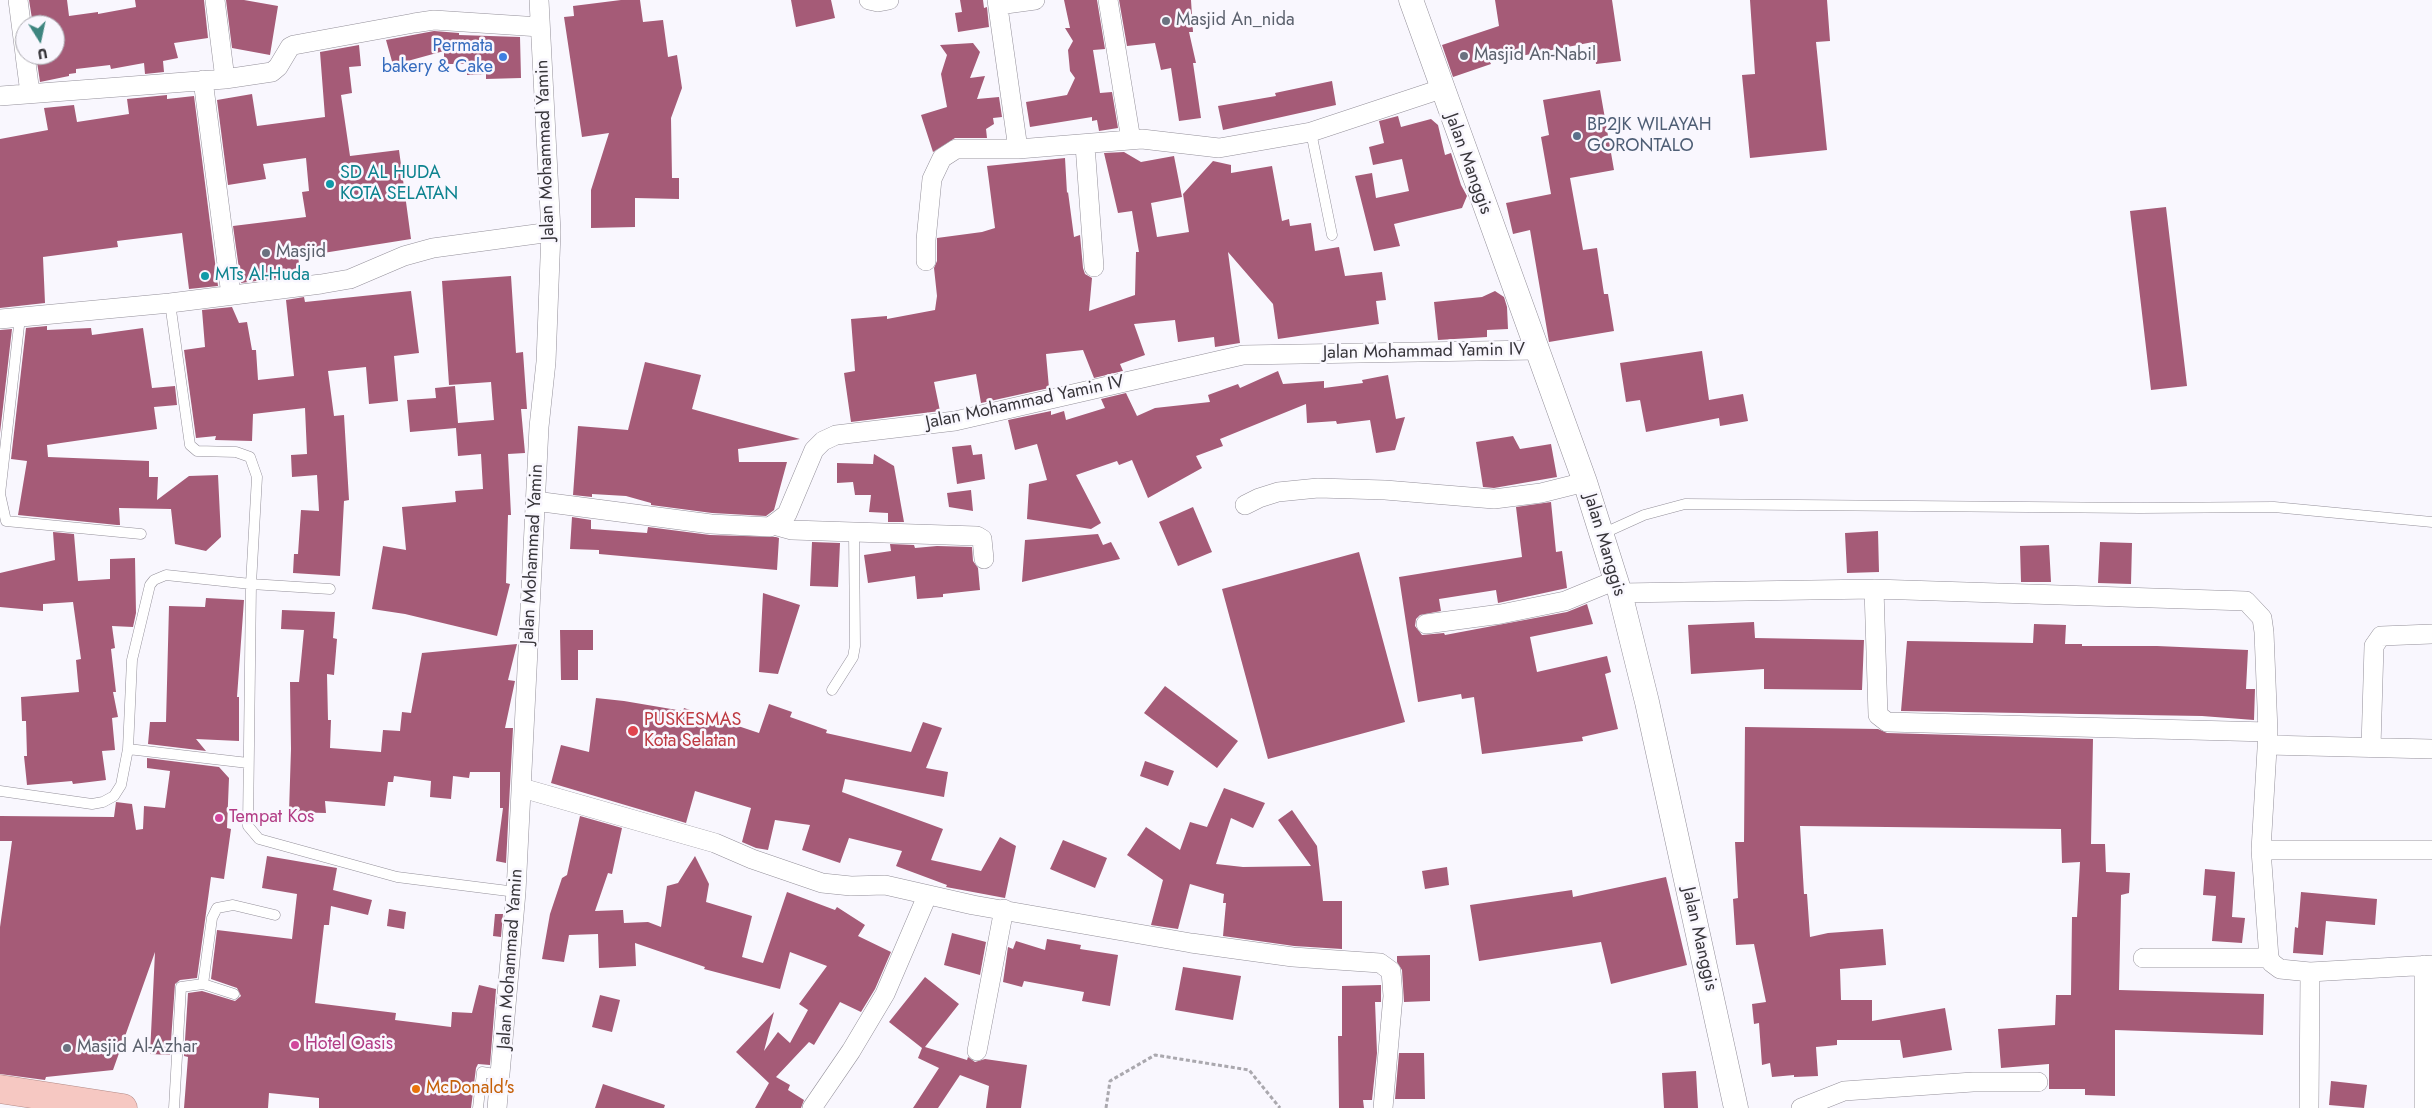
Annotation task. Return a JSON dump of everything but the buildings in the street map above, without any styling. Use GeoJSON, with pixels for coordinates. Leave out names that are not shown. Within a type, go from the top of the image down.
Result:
{"type":"FeatureCollection","features":[{"type":"Feature","properties":{"kind":"highway"},"geometry":{"type":"LineString","coordinates":[[0,1089],[123,1108]]}},
{"type":"Feature","properties":{"kind":"street"},"geometry":{"type":"LineString","coordinates":[[18,0],[20,15]]}},
{"type":"Feature","properties":{"kind":"street"},"geometry":{"type":"LineString","coordinates":[[215,0],[225,79]]}},
{"type":"Feature","properties":{"kind":"street","name":"Jalan Mohammad Yamin"},"geometry":{"type":"LineString","coordinates":[[497,1108],[502,1075],[516,892],[535,501],[546,362],[551,232],[539,0]]}},
{"type":"Feature","properties":{"kind":"street"},"geometry":{"type":"LineString","coordinates":[[869,0],[878,2],[889,0]]}},
{"type":"Feature","properties":{"kind":"street"},"geometry":{"type":"LineString","coordinates":[[1018,149],[998,3],[1035,0]]}},
{"type":"Feature","properties":{"kind":"street"},"geometry":{"type":"LineString","coordinates":[[1108,0],[1131,140]]}},
{"type":"Feature","properties":{"kind":"street","name":"Jalan Manggis"},"geometry":{"type":"LineString","coordinates":[[1411,0],[1441,89],[1585,482],[1618,587],[1649,711],[1736,1108]]}},
{"type":"Feature","properties":{"kind":"street"},"geometry":{"type":"LineString","coordinates":[[0,96],[225,79],[272,72],[278,67],[290,47],[294,45],[434,20],[540,27]]}},
{"type":"Feature","properties":{"kind":"street"},"geometry":{"type":"LineString","coordinates":[[26,65],[30,93]]}},
{"type":"Feature","properties":{"kind":"street"},"geometry":{"type":"LineString","coordinates":[[203,80],[231,295]]}},
{"type":"Feature","properties":{"kind":"street"},"geometry":{"type":"LineString","coordinates":[[926,261],[932,179],[942,158],[956,149],[1018,149],[1142,139],[1220,148],[1311,132],[1441,89]]}},
{"type":"Feature","properties":{"kind":"street"},"geometry":{"type":"LineString","coordinates":[[1085,145],[1094,267]]}},
{"type":"Feature","properties":{"kind":"street"},"geometry":{"type":"LineString","coordinates":[[0,319],[170,303],[350,279],[404,256],[433,248],[551,232]]}},
{"type":"Feature","properties":{"kind":"street","name":"Jalan Mohammad Yamin IV"},"geometry":{"type":"LineString","coordinates":[[774,525],[787,514],[814,450],[823,441],[836,435],[955,421],[1243,356],[1536,350]]}},
{"type":"Feature","properties":{"kind":"street"},"geometry":{"type":"LineString","coordinates":[[1245,506],[1259,498],[1278,492],[1318,488],[1385,490],[1494,499],[1541,493],[1585,482]]}},
{"type":"Feature","properties":{"kind":"street"},"geometry":{"type":"LineString","coordinates":[[535,501],[711,524],[770,528],[774,525],[792,530],[981,536],[984,559]]}},
{"type":"Feature","properties":{"kind":"street"},"geometry":{"type":"LineString","coordinates":[[1426,624],[1501,614],[1618,587],[1874,589],[2246,601],[2262,618],[2267,739],[2261,850],[2269,958],[2280,969],[2310,972],[2428,965],[2424,1108]]}},
{"type":"Feature","properties":{"kind":"street"},"geometry":{"type":"LineString","coordinates":[[1874,589],[1878,715],[1887,722],[2267,739],[2371,747],[2432,749]]}},
{"type":"Feature","properties":{"kind":"street"},"geometry":{"type":"LineString","coordinates":[[2371,747],[2374,646],[2381,636],[2432,634]]}},
{"type":"Feature","properties":{"kind":"street"},"geometry":{"type":"LineString","coordinates":[[522,788],[715,843],[752,859],[822,883],[851,886],[885,885],[927,896],[1191,943],[1293,957],[1380,963],[1391,970],[1392,996],[1383,1108]]}},
{"type":"Feature","properties":{"kind":"street"},"geometry":{"type":"LineString","coordinates":[[2261,850],[2432,850]]}},
{"type":"Feature","properties":{"kind":"street"},"geometry":{"type":"LineString","coordinates":[[812,1108],[851,1051],[885,994],[927,896]]}},
{"type":"Feature","properties":{"kind":"street"},"geometry":{"type":"LineString","coordinates":[[977,1051],[1004,909]]}},
{"type":"Feature","properties":{"kind":"street"},"geometry":{"type":"LineString","coordinates":[[2143,958],[2269,958]]}},
{"type":"Feature","properties":{"kind":"street"},"geometry":{"type":"LineString","coordinates":[[2309,1108],[2310,972]]}},
{"type":"Feature","properties":{"kind":"street"},"geometry":{"type":"LineString","coordinates":[[1802,1108],[1844,1091],[1973,1082],[2038,1082]]}},
{"type":"Feature","properties":{"kind":"lane"},"geometry":{"type":"LineString","coordinates":[[1311,132],[1332,235]]}},
{"type":"Feature","properties":{"kind":"lane"},"geometry":{"type":"LineString","coordinates":[[170,303],[190,445],[197,451],[236,452],[250,457],[255,466],[257,477],[251,584],[248,826],[259,839],[397,877],[516,892]]}},
{"type":"Feature","properties":{"kind":"lane"},"geometry":{"type":"LineString","coordinates":[[20,317],[0,494],[6,521],[141,534]]}},
{"type":"Feature","properties":{"kind":"lane"},"geometry":{"type":"LineString","coordinates":[[1601,534],[1644,515],[1685,504],[2140,508],[2274,507],[2432,522]]}},
{"type":"Feature","properties":{"kind":"lane"},"geometry":{"type":"LineString","coordinates":[[832,690],[853,657],[855,646],[854,531]]}},
{"type":"Feature","properties":{"kind":"lane"},"geometry":{"type":"LineString","coordinates":[[0,791],[92,804],[103,802],[114,796],[120,784],[128,749],[132,660],[150,585],[154,580],[166,575],[251,584],[330,589]]}},
{"type":"Feature","properties":{"kind":"lane"},"geometry":{"type":"LineString","coordinates":[[128,749],[248,763]]}},
{"type":"Feature","properties":{"kind":"lane"},"geometry":{"type":"LineString","coordinates":[[204,984],[212,918],[217,908],[233,905],[276,915]]}},
{"type":"Feature","properties":{"kind":"lane"},"geometry":{"type":"LineString","coordinates":[[174,1108],[181,988],[204,984],[234,994]]}},
{"type":"Feature","properties":{"kind":"lane"},"geometry":{"type":"LineString","coordinates":[[478,1108],[482,1072],[502,1075]]}},
{"type":"Feature","properties":{"kind":"path"},"geometry":{"type":"LineString","coordinates":[[1106,1108],[1110,1081],[1156,1054],[1249,1070],[1280,1108]]}},
{"type":"Feature","properties":{"kind":"place","name":"Masjid An_nida"},"geometry":{"type":"Point","coordinates":[1166,21]}},
{"type":"Feature","properties":{"kind":"place","name":"Masjid An-Nabil"},"geometry":{"type":"Point","coordinates":[1464,56]}},
{"type":"Feature","properties":{"kind":"place","name":"Permata bakery & Cake"},"geometry":{"type":"Point","coordinates":[503,57]}},
{"type":"Feature","properties":{"kind":"place","name":"BP2JK WILAYAH GORONTALO"},"geometry":{"type":"Point","coordinates":[1577,136]}},
{"type":"Feature","properties":{"kind":"place","name":"SD AL HUDA KOTA SELATAN"},"geometry":{"type":"Point","coordinates":[330,184]}},
{"type":"Feature","properties":{"kind":"place","name":"Masjid"},"geometry":{"type":"Point","coordinates":[266,253]}},
{"type":"Feature","properties":{"kind":"place","name":"MTs Al-Huda"},"geometry":{"type":"Point","coordinates":[205,276]}},
{"type":"Feature","properties":{"kind":"place","name":"PUSKESMAS Kota Selatan"},"geometry":{"type":"Point","coordinates":[633,731]}},
{"type":"Feature","properties":{"kind":"place","name":"Tempat Kos"},"geometry":{"type":"Point","coordinates":[219,818]}},
{"type":"Feature","properties":{"kind":"place","name":"Hotel Oasis"},"geometry":{"type":"Point","coordinates":[295,1045]}},
{"type":"Feature","properties":{"kind":"place","name":"Masjid Al-Azhar"},"geometry":{"type":"Point","coordinates":[67,1048]}},
{"type":"Feature","properties":{"kind":"place","name":"McDonald's"},"geometry":{"type":"Point","coordinates":[416,1089]}}]}
